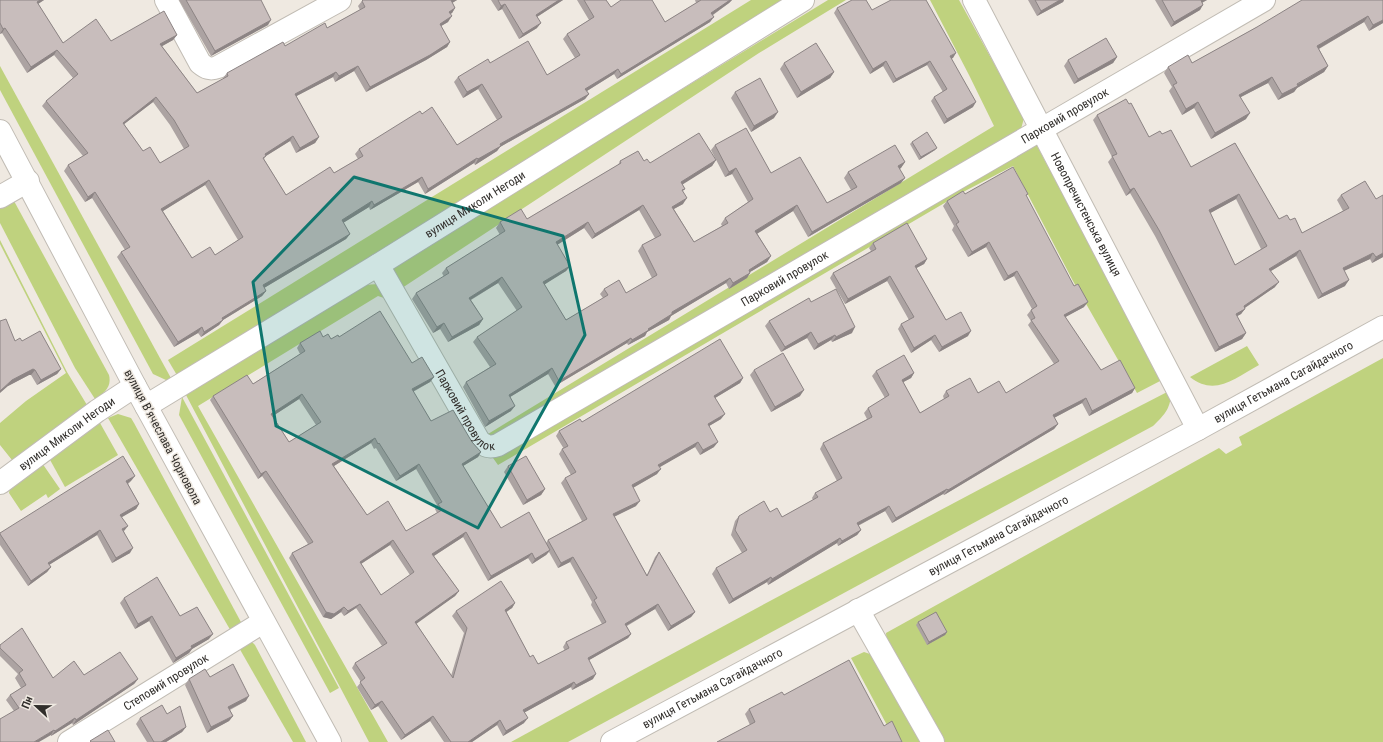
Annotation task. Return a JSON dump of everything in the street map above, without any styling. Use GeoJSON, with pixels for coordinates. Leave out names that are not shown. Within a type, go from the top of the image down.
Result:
{"type":"FeatureCollection","features":[{"type":"Feature","properties":{"kind":"street"},"geometry":{"type":"LineString","coordinates":[[166,0],[200,63],[211,69],[218,68],[340,0]]}},
{"type":"Feature","properties":{"kind":"street","name":"вулиця Миколи Негоди"},"geometry":{"type":"LineString","coordinates":[[146,406],[378,265],[803,0]]}},
{"type":"Feature","properties":{"kind":"street","name":"Новопречистенська вулиця"},"geometry":{"type":"LineString","coordinates":[[974,0],[1198,430]]}},
{"type":"Feature","properties":{"kind":"street","name":"Парковий провулок"},"geometry":{"type":"LineString","coordinates":[[378,265],[479,441],[484,446],[491,447],[498,445],[1264,0]]}},
{"type":"Feature","properties":{"kind":"street","name":"вулиця Вʼячеслава Чорновола"},"geometry":{"type":"LineString","coordinates":[[0,131],[28,181],[135,386],[330,742]]}},
{"type":"Feature","properties":{"kind":"street"},"geometry":{"type":"LineString","coordinates":[[0,197],[28,181]]}},
{"type":"Feature","properties":{"kind":"street","name":"вулиця Гетьмана Сагайдачного"},"geometry":{"type":"LineString","coordinates":[[625,739],[858,610],[1198,430],[1383,327]]}},
{"type":"Feature","properties":{"kind":"street","name":"вулиця Миколи Негоди"},"geometry":{"type":"LineString","coordinates":[[0,483],[97,411],[135,386]]}},
{"type":"Feature","properties":{"kind":"street"},"geometry":{"type":"LineString","coordinates":[[858,610],[933,742]]}},
{"type":"Feature","properties":{"kind":"street","name":"Степовий провулок"},"geometry":{"type":"LineString","coordinates":[[68,742],[263,622]]}},
{"type":"Feature","properties":{"kind":"highlighted area"},"geometry":{"type":"Polygon","coordinates":[[[354,177],[563,236],[585,335],[478,528],[276,426],[253,282],[354,177]]]}},
{"type":"Feature","properties":{"kind":"green space"},"geometry":{"type":"Polygon","coordinates":[[[751,0],[791,0],[178,377],[168,360],[751,0]]]}},
{"type":"Feature","properties":{"kind":"green space"},"geometry":{"type":"Polygon","coordinates":[[[828,0],[846,0],[759,53],[399,290],[391,267],[828,0]]]}},
{"type":"Feature","properties":{"kind":"green space"},"geometry":{"type":"Polygon","coordinates":[[[930,0],[959,0],[1024,118],[1021,129],[492,440],[488,434],[994,126],[930,0]]]}},
{"type":"Feature","properties":{"kind":"green space"},"geometry":{"type":"Polygon","coordinates":[[[0,66],[172,380],[166,380],[153,374],[0,90],[0,66]]]}},
{"type":"Feature","properties":{"kind":"green space"},"geometry":{"type":"Polygon","coordinates":[[[1036,144],[1162,380],[1137,393],[1073,281],[1013,166],[965,191],[498,465],[493,458],[1007,156],[1036,144]]]}},
{"type":"Feature","properties":{"kind":"green space"},"geometry":{"type":"Polygon","coordinates":[[[14,201],[109,375],[110,379],[108,386],[104,392],[95,399],[75,368],[0,223],[0,205],[14,201]]]}},
{"type":"Feature","properties":{"kind":"green space"},"geometry":{"type":"Polygon","coordinates":[[[0,240],[67,372],[87,405],[12,460],[0,445],[0,423],[26,401],[66,373],[0,244],[0,240]]]}},
{"type":"Feature","properties":{"kind":"green space"},"geometry":{"type":"Polygon","coordinates":[[[378,284],[393,301],[378,296],[198,406],[388,742],[369,742],[186,395],[364,285],[378,284]]]}},
{"type":"Feature","properties":{"kind":"green space"},"geometry":{"type":"Polygon","coordinates":[[[1247,346],[1259,365],[1233,380],[1216,385],[1208,385],[1199,383],[1190,377],[1247,346]]]}},
{"type":"Feature","properties":{"kind":"green space"},"geometry":{"type":"Polygon","coordinates":[[[1383,358],[1383,742],[942,742],[887,644],[886,633],[1219,448],[1226,454],[1242,445],[1239,437],[1383,358]]]}},
{"type":"Feature","properties":{"kind":"green space"},"geometry":{"type":"Polygon","coordinates":[[[1171,390],[1167,410],[1153,426],[568,742],[511,742],[675,652],[1005,476],[1171,390]]]}},
{"type":"Feature","properties":{"kind":"green space"},"geometry":{"type":"Polygon","coordinates":[[[182,397],[339,688],[330,693],[179,415],[182,397]]]}},
{"type":"Feature","properties":{"kind":"green space"},"geometry":{"type":"Polygon","coordinates":[[[118,414],[131,418],[134,423],[242,624],[232,633],[108,418],[118,414]]]}},
{"type":"Feature","properties":{"kind":"green space"},"geometry":{"type":"Polygon","coordinates":[[[100,423],[118,455],[65,487],[49,458],[100,423]]]}},
{"type":"Feature","properties":{"kind":"green space"},"geometry":{"type":"Polygon","coordinates":[[[42,463],[60,489],[48,498],[46,494],[21,511],[9,493],[10,487],[42,463]]]}},
{"type":"Feature","properties":{"kind":"green space"},"geometry":{"type":"Polygon","coordinates":[[[252,642],[255,645],[306,742],[293,742],[238,646],[252,642]]]}},
{"type":"Feature","properties":{"kind":"green space"},"geometry":{"type":"Polygon","coordinates":[[[864,652],[873,655],[923,742],[896,742],[851,658],[864,652]]]}},
{"type":"Feature","properties":{"kind":"building"},"geometry":{"type":"Polygon","coordinates":[[[0,0],[40,0],[37,2],[63,43],[96,19],[111,41],[164,11],[177,35],[160,44],[197,93],[228,76],[227,73],[283,42],[285,46],[325,23],[327,28],[365,7],[362,1],[363,0],[451,0],[455,8],[449,12],[452,16],[440,24],[450,42],[430,55],[370,87],[358,66],[339,76],[336,72],[295,94],[319,137],[300,148],[293,136],[265,154],[266,156],[263,158],[286,195],[330,167],[334,173],[363,156],[359,149],[420,111],[422,114],[432,107],[457,145],[502,117],[482,84],[467,92],[458,77],[488,59],[490,63],[528,41],[547,75],[580,55],[567,34],[594,17],[584,0],[606,0],[611,7],[621,0],[652,0],[665,22],[701,0],[730,0],[711,13],[714,17],[621,74],[618,69],[585,89],[589,94],[500,144],[501,146],[478,159],[477,158],[428,189],[422,177],[374,205],[372,201],[342,220],[350,234],[263,285],[266,291],[222,318],[223,320],[204,332],[202,327],[178,342],[121,252],[130,247],[95,192],[88,197],[68,165],[88,153],[46,101],[78,74],[57,50],[31,67],[5,28],[3,29],[0,23],[0,0]],[[156,97],[123,123],[143,151],[150,147],[160,163],[189,146],[174,120],[156,97]],[[209,180],[161,209],[192,258],[210,247],[215,255],[243,237],[209,180]]]}},
{"type":"Feature","properties":{"kind":"building"},"geometry":{"type":"Polygon","coordinates":[[[186,0],[261,0],[271,20],[215,51],[186,0]]]}},
{"type":"Feature","properties":{"kind":"building"},"geometry":{"type":"Polygon","coordinates":[[[498,0],[559,0],[536,15],[541,23],[523,34],[505,4],[501,6],[498,0]]]}},
{"type":"Feature","properties":{"kind":"building"},"geometry":{"type":"Polygon","coordinates":[[[852,0],[866,0],[872,10],[891,0],[926,0],[956,53],[950,56],[976,102],[947,119],[934,97],[947,89],[930,61],[896,79],[886,61],[873,69],[837,8],[852,0]]]}},
{"type":"Feature","properties":{"kind":"building"},"geometry":{"type":"Polygon","coordinates":[[[1035,0],[1060,0],[1041,11],[1035,0]]]}},
{"type":"Feature","properties":{"kind":"building"},"geometry":{"type":"Polygon","coordinates":[[[1162,0],[1201,0],[1203,5],[1174,22],[1162,0]]]}},
{"type":"Feature","properties":{"kind":"building"},"geometry":{"type":"Polygon","coordinates":[[[1302,0],[1383,0],[1383,20],[1373,25],[1368,16],[1317,46],[1328,66],[1297,84],[1298,86],[1282,94],[1272,77],[1239,95],[1250,113],[1215,133],[1198,102],[1186,109],[1173,85],[1177,83],[1168,67],[1188,55],[1192,63],[1302,0]]]}},
{"type":"Feature","properties":{"kind":"building"},"geometry":{"type":"Polygon","coordinates":[[[1106,38],[1117,57],[1078,79],[1068,60],[1106,38]]]}},
{"type":"Feature","properties":{"kind":"building"},"geometry":{"type":"Polygon","coordinates":[[[816,43],[834,72],[801,92],[784,63],[816,43]]]}},
{"type":"Feature","properties":{"kind":"building"},"geometry":{"type":"Polygon","coordinates":[[[760,78],[778,112],[754,126],[735,92],[760,78]]]}},
{"type":"Feature","properties":{"kind":"building"},"geometry":{"type":"Polygon","coordinates":[[[1126,99],[1129,104],[1131,103],[1149,137],[1160,131],[1162,134],[1171,130],[1191,167],[1235,143],[1279,219],[1287,215],[1290,220],[1295,218],[1302,233],[1349,208],[1341,195],[1365,181],[1376,199],[1383,195],[1383,253],[1376,257],[1373,253],[1343,268],[1349,280],[1322,294],[1300,250],[1269,269],[1279,282],[1244,306],[1245,309],[1236,314],[1246,333],[1219,347],[1159,230],[1134,188],[1130,190],[1112,156],[1117,154],[1097,115],[1126,99]],[[1239,194],[1209,210],[1235,265],[1267,246],[1239,194]]]}},
{"type":"Feature","properties":{"kind":"building"},"geometry":{"type":"Polygon","coordinates":[[[746,128],[771,173],[800,157],[827,203],[857,187],[848,172],[895,145],[905,162],[898,166],[905,178],[812,232],[797,205],[755,231],[771,256],[749,270],[750,273],[733,283],[730,278],[672,312],[672,314],[648,329],[649,330],[632,340],[631,338],[559,381],[552,368],[509,395],[515,406],[489,421],[466,382],[496,364],[477,337],[522,307],[502,277],[469,298],[483,319],[452,337],[444,323],[437,327],[416,293],[449,273],[446,268],[505,231],[500,222],[521,209],[527,219],[621,163],[620,161],[638,151],[644,161],[647,159],[650,163],[699,133],[716,160],[681,182],[685,189],[682,190],[687,198],[672,207],[694,242],[728,223],[725,218],[753,199],[736,168],[729,172],[715,145],[746,128]],[[643,205],[595,234],[588,222],[556,242],[570,266],[543,282],[566,320],[608,295],[604,289],[619,280],[626,293],[657,275],[642,245],[661,235],[643,205]]]}},
{"type":"Feature","properties":{"kind":"building"},"geometry":{"type":"Polygon","coordinates":[[[927,132],[937,148],[921,157],[912,142],[927,132]]]}},
{"type":"Feature","properties":{"kind":"building"},"geometry":{"type":"Polygon","coordinates":[[[1013,167],[1028,194],[1026,195],[1074,286],[1078,284],[1088,302],[1064,315],[1101,370],[1120,360],[1135,388],[1092,411],[1086,398],[1053,415],[1058,424],[948,490],[947,489],[896,518],[889,506],[857,523],[861,530],[842,541],[840,538],[772,579],[771,577],[733,599],[716,568],[747,550],[735,530],[739,516],[764,501],[770,512],[777,508],[782,517],[818,497],[815,493],[842,478],[823,443],[872,417],[868,408],[889,395],[876,371],[904,355],[914,373],[902,380],[920,413],[949,396],[946,391],[970,378],[978,393],[999,381],[1006,393],[1059,361],[1031,320],[1035,318],[1031,310],[1037,306],[1017,271],[1008,276],[989,242],[972,252],[956,224],[959,222],[947,201],[963,191],[965,194],[1013,167]]]}},
{"type":"Feature","properties":{"kind":"building"},"geometry":{"type":"Polygon","coordinates":[[[907,223],[927,259],[915,266],[946,320],[961,312],[971,331],[942,347],[935,335],[914,348],[901,324],[914,317],[890,276],[848,299],[833,273],[876,249],[873,243],[907,223]]]}},
{"type":"Feature","properties":{"kind":"building"},"geometry":{"type":"Polygon","coordinates":[[[836,289],[855,327],[818,344],[811,332],[785,347],[769,321],[809,298],[811,302],[836,289]]]}},
{"type":"Feature","properties":{"kind":"building"},"geometry":{"type":"Polygon","coordinates":[[[380,311],[412,363],[422,357],[434,377],[412,389],[431,421],[453,410],[472,442],[481,452],[462,464],[501,528],[529,512],[550,550],[535,559],[532,553],[491,576],[466,532],[432,554],[459,591],[415,622],[453,678],[467,628],[456,611],[501,581],[515,603],[505,610],[530,657],[533,655],[538,664],[569,648],[566,642],[606,622],[594,600],[597,598],[573,557],[561,563],[548,540],[587,519],[565,478],[576,472],[562,449],[568,446],[559,431],[580,419],[582,422],[720,339],[743,378],[714,396],[725,414],[708,424],[718,442],[703,450],[698,442],[658,465],[661,469],[632,485],[640,501],[613,514],[647,576],[659,552],[695,612],[671,626],[658,604],[625,624],[631,634],[588,658],[596,674],[576,685],[574,682],[523,710],[528,718],[506,731],[500,720],[468,742],[451,742],[433,716],[405,735],[382,701],[375,705],[360,682],[365,678],[355,663],[387,643],[360,604],[348,611],[344,607],[334,614],[326,612],[292,553],[313,542],[266,471],[261,474],[213,396],[247,375],[253,384],[305,351],[300,343],[320,331],[323,337],[328,334],[331,339],[338,335],[339,337],[380,311]],[[302,394],[271,414],[289,442],[321,422],[302,394]],[[375,438],[332,464],[367,515],[388,501],[406,531],[442,510],[438,504],[442,502],[419,464],[400,476],[375,438]],[[393,540],[360,562],[381,595],[414,572],[393,540]]]}},
{"type":"Feature","properties":{"kind":"building"},"geometry":{"type":"Polygon","coordinates":[[[6,319],[15,341],[20,338],[22,341],[40,331],[61,369],[41,380],[33,369],[12,380],[0,391],[0,321],[6,319]]]}},
{"type":"Feature","properties":{"kind":"building"},"geometry":{"type":"Polygon","coordinates":[[[783,353],[804,390],[775,407],[754,370],[783,353]]]}},
{"type":"Feature","properties":{"kind":"building"},"geometry":{"type":"Polygon","coordinates":[[[123,456],[135,476],[126,481],[139,504],[120,515],[128,526],[122,529],[133,548],[116,558],[100,530],[48,563],[51,567],[31,581],[0,533],[123,456]]]}},
{"type":"Feature","properties":{"kind":"building"},"geometry":{"type":"Polygon","coordinates":[[[526,456],[545,489],[527,500],[508,466],[526,456]]]}},
{"type":"Feature","properties":{"kind":"building"},"geometry":{"type":"Polygon","coordinates":[[[157,577],[180,616],[197,607],[213,634],[191,646],[192,648],[176,658],[152,616],[138,624],[124,598],[157,577]]]}},
{"type":"Feature","properties":{"kind":"building"},"geometry":{"type":"Polygon","coordinates":[[[936,612],[947,632],[929,642],[918,622],[936,612]]]}},
{"type":"Feature","properties":{"kind":"building"},"geometry":{"type":"Polygon","coordinates":[[[22,628],[53,678],[74,661],[84,675],[120,652],[138,679],[76,720],[75,718],[34,742],[0,742],[0,719],[19,708],[10,695],[26,685],[19,673],[23,670],[0,648],[0,645],[22,628]]]}},
{"type":"Feature","properties":{"kind":"building"},"geometry":{"type":"Polygon","coordinates":[[[849,660],[884,726],[892,721],[902,742],[717,742],[755,722],[749,709],[782,692],[784,695],[849,660]]]}},
{"type":"Feature","properties":{"kind":"building"},"geometry":{"type":"Polygon","coordinates":[[[233,664],[249,696],[228,707],[233,716],[211,727],[189,679],[205,669],[210,677],[233,664]]]}},
{"type":"Feature","properties":{"kind":"building"},"geometry":{"type":"Polygon","coordinates":[[[162,705],[167,714],[180,706],[186,727],[161,742],[154,742],[140,718],[162,705]]]}},
{"type":"Feature","properties":{"kind":"building"},"geometry":{"type":"Polygon","coordinates":[[[108,730],[115,742],[90,741],[108,730]]]}}]}
